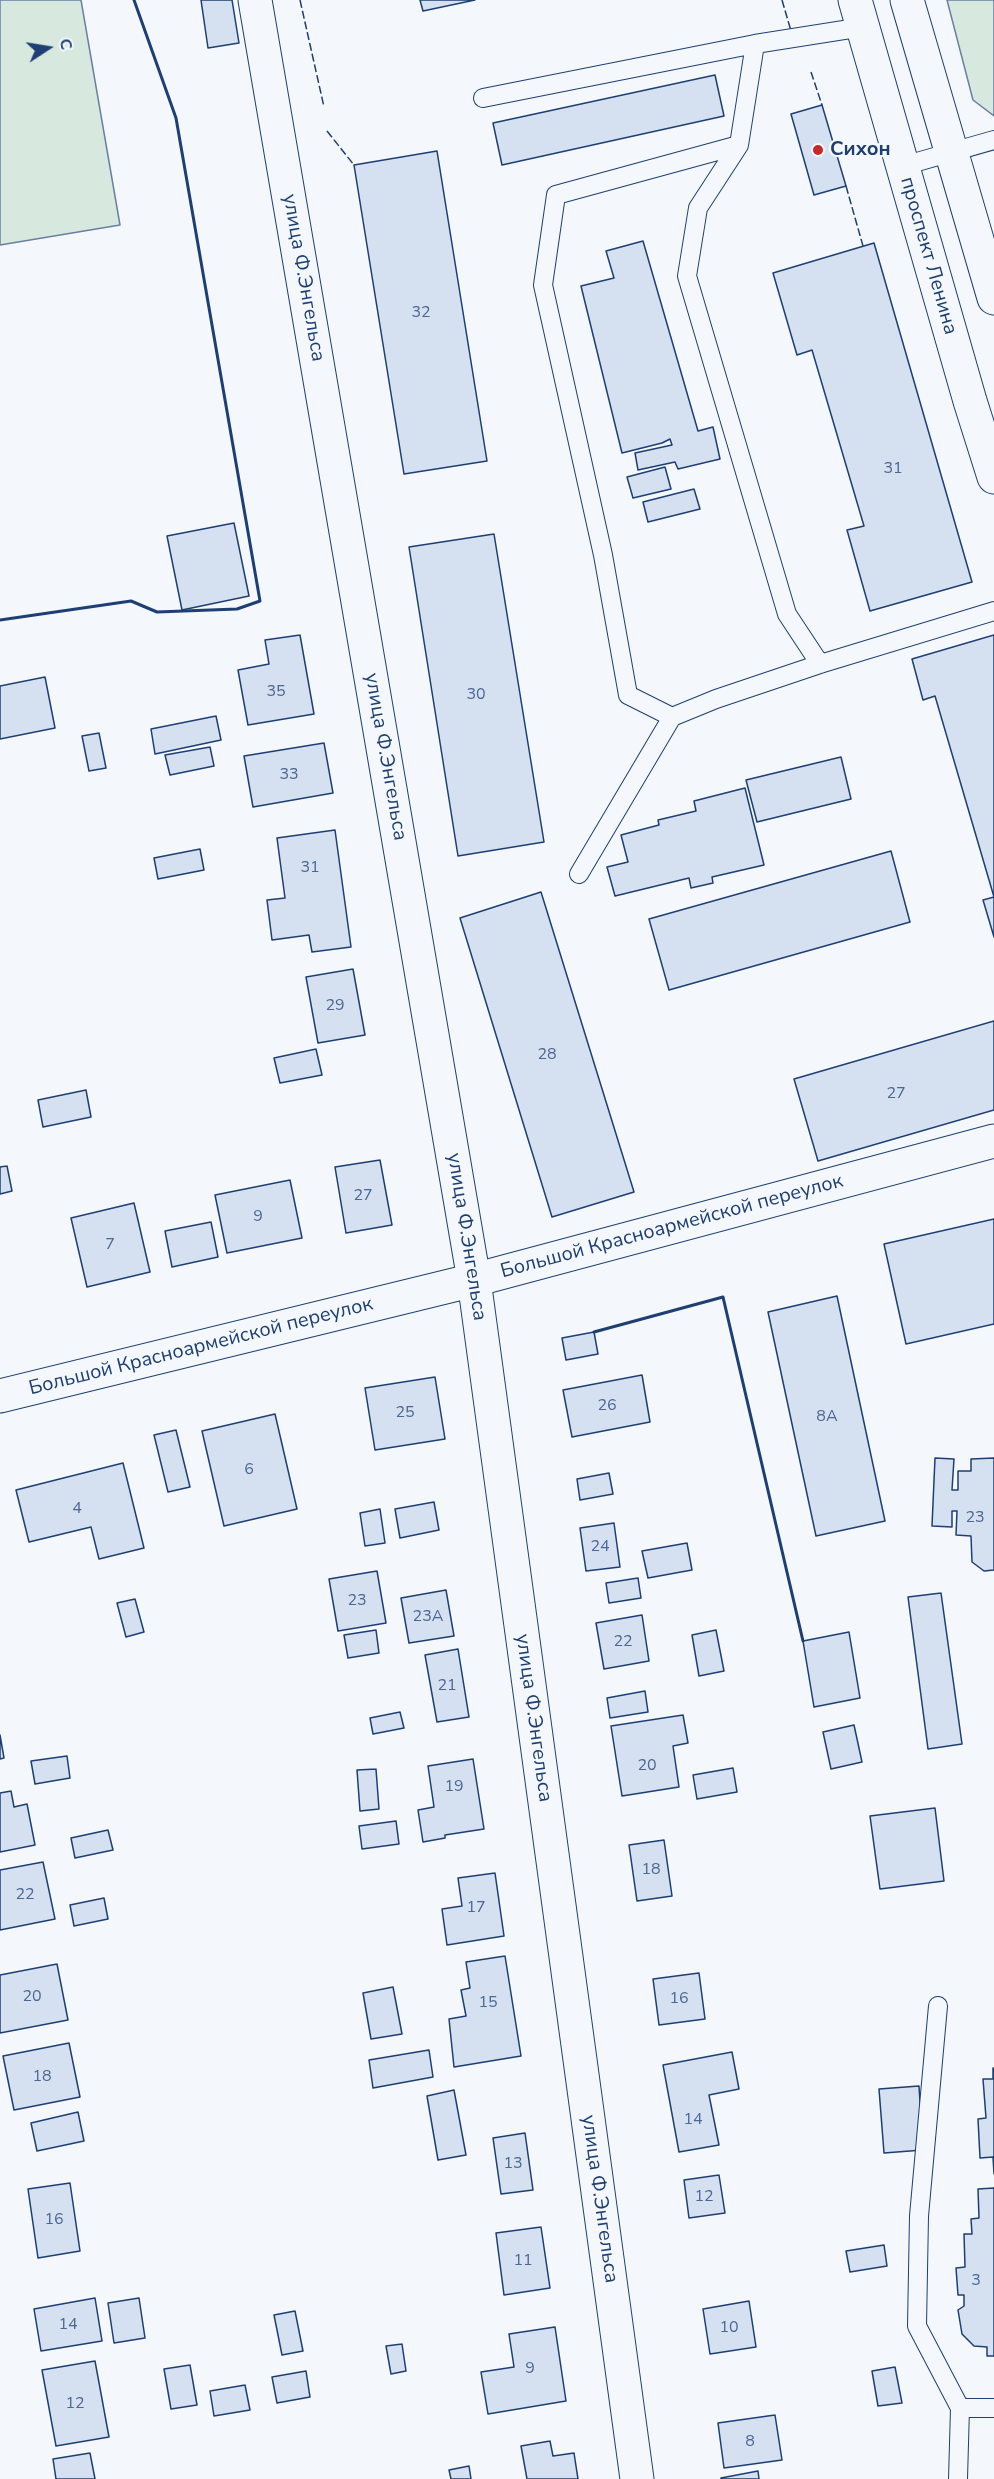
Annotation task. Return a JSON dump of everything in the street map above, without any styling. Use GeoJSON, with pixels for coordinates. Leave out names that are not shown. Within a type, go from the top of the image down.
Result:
{"type":"FeatureCollection","features":[{"type":"Feature","properties":{"kind":"street","name":"улица Ф.Энгельса"},"geometry":{"type":"LineString","coordinates":[[255,0],[474,1280],[637,2479]]}},
{"type":"Feature","properties":{"kind":"street"},"geometry":{"type":"LineString","coordinates":[[907,0],[994,298]]}},
{"type":"Feature","properties":{"kind":"street","name":"проспект Ленина"},"geometry":{"type":"LineString","coordinates":[[859,13],[970,402],[994,477]]}},
{"type":"Feature","properties":{"kind":"street","name":"Большой Красноармейской переулок"},"geometry":{"type":"LineString","coordinates":[[0,1396],[474,1280],[994,1141]]}},
{"type":"Feature","properties":{"kind":"lane"},"geometry":{"type":"LineString","coordinates":[[483,98],[754,44],[859,13]]}},
{"type":"Feature","properties":{"kind":"lane"},"geometry":{"type":"LineString","coordinates":[[754,44],[739,145],[698,208],[687,276],[787,614],[820,664]]}},
{"type":"Feature","properties":{"kind":"lane"},"geometry":{"type":"LineString","coordinates":[[903,165],[994,140]]}},
{"type":"Feature","properties":{"kind":"lane"},"geometry":{"type":"LineString","coordinates":[[672,717],[628,695],[603,555],[543,285],[556,195],[739,145]]}},
{"type":"Feature","properties":{"kind":"lane"},"geometry":{"type":"LineString","coordinates":[[579,874],[672,717],[716,699],[820,664],[994,611]]}},
{"type":"Feature","properties":{"kind":"lane"},"geometry":{"type":"LineString","coordinates":[[938,2006],[919,2216],[917,2326],[960,2408],[958,2479]]}},
{"type":"Feature","properties":{"kind":"lane"},"geometry":{"type":"LineString","coordinates":[[960,2408],[994,2408]]}},
{"type":"Feature","properties":{"kind":"shaded area"},"geometry":{"type":"Polygon","coordinates":[[[0,0],[81,0],[120,225],[0,245],[0,0]]]}},
{"type":"Feature","properties":{"kind":"shaded area"},"geometry":{"type":"Polygon","coordinates":[[[947,0],[994,0],[994,116],[973,100],[947,0]]]}},
{"type":"Feature","properties":{"kind":"building"},"geometry":{"type":"Polygon","coordinates":[[[201,0],[232,0],[239,43],[208,48],[201,0]]]}},
{"type":"Feature","properties":{"kind":"building"},"geometry":{"type":"Polygon","coordinates":[[[420,0],[475,0],[423,11],[420,0]]]}},
{"type":"Feature","properties":{"kind":"building"},"geometry":{"type":"Polygon","coordinates":[[[715,75],[724,116],[502,165],[493,123],[715,75]]]}},
{"type":"Feature","properties":{"kind":"building","name":"Сихон"},"geometry":{"type":"Polygon","coordinates":[[[822,105],[846,186],[814,195],[791,114],[822,105]]]}},
{"type":"Feature","properties":{"kind":"building"},"geometry":{"type":"Polygon","coordinates":[[[437,151],[487,461],[404,474],[354,165],[437,151]]]}},
{"type":"Feature","properties":{"kind":"building"},"geometry":{"type":"Polygon","coordinates":[[[643,241],[698,431],[713,427],[720,459],[678,469],[675,462],[638,470],[635,453],[672,445],[670,439],[622,453],[581,286],[614,278],[606,251],[643,241]]]}},
{"type":"Feature","properties":{"kind":"building"},"geometry":{"type":"Polygon","coordinates":[[[874,243],[972,582],[870,611],[847,530],[864,526],[812,350],[797,355],[773,273],[874,243]]]}},
{"type":"Feature","properties":{"kind":"building"},"geometry":{"type":"Polygon","coordinates":[[[665,467],[671,489],[633,498],[627,477],[665,467]]]}},
{"type":"Feature","properties":{"kind":"building"},"geometry":{"type":"Polygon","coordinates":[[[694,489],[700,509],[648,522],[643,502],[694,489]]]}},
{"type":"Feature","properties":{"kind":"building"},"geometry":{"type":"Polygon","coordinates":[[[234,523],[249,596],[182,610],[167,536],[234,523]]]}},
{"type":"Feature","properties":{"kind":"building"},"geometry":{"type":"Polygon","coordinates":[[[494,534],[544,842],[458,856],[409,547],[494,534]]]}},
{"type":"Feature","properties":{"kind":"building"},"geometry":{"type":"Polygon","coordinates":[[[300,635],[314,714],[248,725],[238,670],[269,664],[265,640],[300,635]]]}},
{"type":"Feature","properties":{"kind":"building"},"geometry":{"type":"Polygon","coordinates":[[[994,635],[994,897],[935,696],[923,700],[912,659],[994,635]]]}},
{"type":"Feature","properties":{"kind":"building"},"geometry":{"type":"Polygon","coordinates":[[[45,677],[55,728],[0,739],[0,686],[45,677]]]}},
{"type":"Feature","properties":{"kind":"building"},"geometry":{"type":"Polygon","coordinates":[[[216,716],[221,740],[155,754],[151,729],[216,716]]]}},
{"type":"Feature","properties":{"kind":"building"},"geometry":{"type":"Polygon","coordinates":[[[99,733],[106,768],[89,771],[82,736],[99,733]]]}},
{"type":"Feature","properties":{"kind":"building"},"geometry":{"type":"Polygon","coordinates":[[[324,743],[333,793],[253,807],[244,756],[324,743]]]}},
{"type":"Feature","properties":{"kind":"building"},"geometry":{"type":"Polygon","coordinates":[[[210,747],[214,766],[170,775],[165,755],[210,747]]]}},
{"type":"Feature","properties":{"kind":"building"},"geometry":{"type":"Polygon","coordinates":[[[841,757],[851,799],[757,822],[746,780],[841,757]]]}},
{"type":"Feature","properties":{"kind":"building"},"geometry":{"type":"Polygon","coordinates":[[[745,788],[764,865],[712,877],[713,883],[691,888],[689,878],[615,896],[607,867],[628,862],[621,835],[659,825],[658,820],[696,811],[694,801],[745,788]]]}},
{"type":"Feature","properties":{"kind":"building"},"geometry":{"type":"Polygon","coordinates":[[[335,830],[351,947],[312,952],[309,935],[272,940],[267,900],[285,898],[277,838],[335,830]]]}},
{"type":"Feature","properties":{"kind":"building"},"geometry":{"type":"Polygon","coordinates":[[[200,849],[204,870],[158,879],[154,858],[200,849]]]}},
{"type":"Feature","properties":{"kind":"building"},"geometry":{"type":"Polygon","coordinates":[[[891,851],[910,922],[669,990],[649,919],[891,851]]]}},
{"type":"Feature","properties":{"kind":"building"},"geometry":{"type":"Polygon","coordinates":[[[541,892],[634,1192],[552,1217],[460,918],[541,892]]]}},
{"type":"Feature","properties":{"kind":"building"},"geometry":{"type":"Polygon","coordinates":[[[994,897],[994,937],[983,900],[994,897]]]}},
{"type":"Feature","properties":{"kind":"building"},"geometry":{"type":"Polygon","coordinates":[[[353,969],[365,1035],[318,1043],[306,977],[353,969]]]}},
{"type":"Feature","properties":{"kind":"building"},"geometry":{"type":"Polygon","coordinates":[[[994,1021],[994,1110],[818,1161],[794,1079],[994,1021]]]}},
{"type":"Feature","properties":{"kind":"building"},"geometry":{"type":"Polygon","coordinates":[[[316,1049],[322,1075],[280,1083],[274,1058],[316,1049]]]}},
{"type":"Feature","properties":{"kind":"building"},"geometry":{"type":"Polygon","coordinates":[[[86,1090],[91,1117],[43,1127],[38,1100],[86,1090]]]}},
{"type":"Feature","properties":{"kind":"building"},"geometry":{"type":"Polygon","coordinates":[[[380,1160],[392,1225],[346,1233],[335,1167],[380,1160]]]}},
{"type":"Feature","properties":{"kind":"building"},"geometry":{"type":"Polygon","coordinates":[[[7,1166],[12,1191],[0,1194],[0,1167],[7,1166]]]}},
{"type":"Feature","properties":{"kind":"building"},"geometry":{"type":"Polygon","coordinates":[[[290,1180],[302,1238],[227,1253],[215,1195],[290,1180]]]}},
{"type":"Feature","properties":{"kind":"building"},"geometry":{"type":"Polygon","coordinates":[[[134,1203],[150,1272],[87,1287],[71,1218],[134,1203]]]}},
{"type":"Feature","properties":{"kind":"building"},"geometry":{"type":"Polygon","coordinates":[[[994,1219],[994,1324],[906,1344],[884,1244],[994,1219]]]}},
{"type":"Feature","properties":{"kind":"building"},"geometry":{"type":"Polygon","coordinates":[[[211,1222],[218,1257],[172,1267],[165,1231],[211,1222]]]}},
{"type":"Feature","properties":{"kind":"building"},"geometry":{"type":"Polygon","coordinates":[[[837,1296],[885,1521],[816,1536],[768,1312],[837,1296]]]}},
{"type":"Feature","properties":{"kind":"building"},"geometry":{"type":"Polygon","coordinates":[[[594,1332],[598,1354],[566,1360],[562,1338],[594,1332]]]}},
{"type":"Feature","properties":{"kind":"building"},"geometry":{"type":"Polygon","coordinates":[[[642,1375],[650,1422],[572,1437],[563,1390],[642,1375]]]}},
{"type":"Feature","properties":{"kind":"building"},"geometry":{"type":"Polygon","coordinates":[[[435,1377],[445,1439],[375,1450],[365,1388],[435,1377]]]}},
{"type":"Feature","properties":{"kind":"building"},"geometry":{"type":"Polygon","coordinates":[[[275,1414],[297,1509],[224,1526],[202,1431],[275,1414]]]}},
{"type":"Feature","properties":{"kind":"building"},"geometry":{"type":"Polygon","coordinates":[[[176,1430],[190,1487],[168,1492],[154,1435],[176,1430]]]}},
{"type":"Feature","properties":{"kind":"building"},"geometry":{"type":"Polygon","coordinates":[[[935,1458],[954,1459],[952,1490],[958,1490],[958,1471],[971,1471],[971,1459],[994,1458],[994,1570],[984,1571],[972,1562],[971,1536],[956,1535],[957,1511],[952,1511],[952,1527],[932,1526],[935,1458]]]}},
{"type":"Feature","properties":{"kind":"building"},"geometry":{"type":"Polygon","coordinates":[[[123,1463],[144,1548],[99,1559],[91,1527],[29,1542],[16,1490],[123,1463]]]}},
{"type":"Feature","properties":{"kind":"building"},"geometry":{"type":"Polygon","coordinates":[[[609,1473],[613,1494],[580,1500],[577,1479],[609,1473]]]}},
{"type":"Feature","properties":{"kind":"building"},"geometry":{"type":"Polygon","coordinates":[[[434,1502],[439,1530],[400,1538],[395,1509],[434,1502]]]}},
{"type":"Feature","properties":{"kind":"building"},"geometry":{"type":"Polygon","coordinates":[[[380,1509],[385,1543],[365,1546],[360,1513],[380,1509]]]}},
{"type":"Feature","properties":{"kind":"building"},"geometry":{"type":"Polygon","coordinates":[[[614,1523],[620,1567],[586,1571],[580,1528],[614,1523]]]}},
{"type":"Feature","properties":{"kind":"building"},"geometry":{"type":"Polygon","coordinates":[[[687,1543],[692,1570],[648,1578],[642,1551],[687,1543]]]}},
{"type":"Feature","properties":{"kind":"building"},"geometry":{"type":"Polygon","coordinates":[[[377,1571],[386,1623],[338,1631],[329,1579],[377,1571]]]}},
{"type":"Feature","properties":{"kind":"building"},"geometry":{"type":"Polygon","coordinates":[[[638,1578],[641,1598],[609,1603],[606,1583],[638,1578]]]}},
{"type":"Feature","properties":{"kind":"building"},"geometry":{"type":"Polygon","coordinates":[[[446,1590],[454,1636],[409,1643],[401,1598],[446,1590]]]}},
{"type":"Feature","properties":{"kind":"building"},"geometry":{"type":"Polygon","coordinates":[[[941,1593],[962,1744],[928,1749],[908,1597],[941,1593]]]}},
{"type":"Feature","properties":{"kind":"building"},"geometry":{"type":"Polygon","coordinates":[[[135,1599],[144,1632],[126,1637],[117,1603],[135,1599]]]}},
{"type":"Feature","properties":{"kind":"building"},"geometry":{"type":"Polygon","coordinates":[[[642,1615],[649,1661],[604,1669],[596,1623],[642,1615]]]}},
{"type":"Feature","properties":{"kind":"building"},"geometry":{"type":"Polygon","coordinates":[[[376,1630],[379,1653],[348,1658],[344,1635],[376,1630]]]}},
{"type":"Feature","properties":{"kind":"building"},"geometry":{"type":"Polygon","coordinates":[[[716,1630],[724,1671],[699,1676],[692,1635],[716,1630]]]}},
{"type":"Feature","properties":{"kind":"building"},"geometry":{"type":"Polygon","coordinates":[[[849,1632],[860,1698],[814,1707],[803,1641],[849,1632]]]}},
{"type":"Feature","properties":{"kind":"building"},"geometry":{"type":"Polygon","coordinates":[[[458,1649],[469,1717],[437,1722],[425,1655],[458,1649]]]}},
{"type":"Feature","properties":{"kind":"building"},"geometry":{"type":"Polygon","coordinates":[[[645,1691],[648,1712],[610,1718],[607,1698],[645,1691]]]}},
{"type":"Feature","properties":{"kind":"building"},"geometry":{"type":"Polygon","coordinates":[[[400,1712],[404,1728],[373,1734],[370,1718],[400,1712]]]}},
{"type":"Feature","properties":{"kind":"building"},"geometry":{"type":"Polygon","coordinates":[[[683,1715],[688,1743],[673,1746],[679,1787],[622,1796],[611,1726],[683,1715]]]}},
{"type":"Feature","properties":{"kind":"building"},"geometry":{"type":"Polygon","coordinates":[[[854,1725],[862,1762],[831,1769],[823,1732],[854,1725]]]}},
{"type":"Feature","properties":{"kind":"building"},"geometry":{"type":"Polygon","coordinates":[[[0,1735],[4,1758],[0,1759],[0,1735]]]}},
{"type":"Feature","properties":{"kind":"building"},"geometry":{"type":"Polygon","coordinates":[[[67,1756],[70,1778],[35,1784],[31,1761],[67,1756]]]}},
{"type":"Feature","properties":{"kind":"building"},"geometry":{"type":"Polygon","coordinates":[[[473,1759],[484,1829],[445,1835],[445,1838],[423,1842],[418,1810],[434,1807],[428,1766],[473,1759]]]}},
{"type":"Feature","properties":{"kind":"building"},"geometry":{"type":"Polygon","coordinates":[[[733,1768],[737,1792],[697,1799],[693,1775],[733,1768]]]}},
{"type":"Feature","properties":{"kind":"building"},"geometry":{"type":"Polygon","coordinates":[[[376,1769],[379,1809],[360,1811],[357,1770],[376,1769]]]}},
{"type":"Feature","properties":{"kind":"building"},"geometry":{"type":"Polygon","coordinates":[[[11,1791],[14,1807],[27,1804],[35,1845],[0,1852],[0,1793],[11,1791]]]}},
{"type":"Feature","properties":{"kind":"building"},"geometry":{"type":"Polygon","coordinates":[[[935,1808],[944,1881],[880,1889],[870,1816],[935,1808]]]}},
{"type":"Feature","properties":{"kind":"building"},"geometry":{"type":"Polygon","coordinates":[[[396,1821],[399,1844],[362,1849],[359,1826],[396,1821]]]}},
{"type":"Feature","properties":{"kind":"building"},"geometry":{"type":"Polygon","coordinates":[[[108,1830],[113,1850],[75,1858],[71,1838],[108,1830]]]}},
{"type":"Feature","properties":{"kind":"building"},"geometry":{"type":"Polygon","coordinates":[[[664,1840],[672,1896],[637,1901],[629,1845],[664,1840]]]}},
{"type":"Feature","properties":{"kind":"building"},"geometry":{"type":"Polygon","coordinates":[[[43,1862],[55,1919],[0,1930],[0,1870],[43,1862]]]}},
{"type":"Feature","properties":{"kind":"building"},"geometry":{"type":"Polygon","coordinates":[[[495,1873],[504,1936],[447,1945],[442,1909],[462,1906],[458,1878],[495,1873]]]}},
{"type":"Feature","properties":{"kind":"building"},"geometry":{"type":"Polygon","coordinates":[[[104,1898],[108,1919],[74,1926],[70,1905],[104,1898]]]}},
{"type":"Feature","properties":{"kind":"building"},"geometry":{"type":"Polygon","coordinates":[[[505,1956],[521,2056],[454,2067],[449,2019],[466,2016],[461,1990],[470,1988],[466,1962],[505,1956]]]}},
{"type":"Feature","properties":{"kind":"building"},"geometry":{"type":"Polygon","coordinates":[[[57,1964],[68,2020],[0,2033],[0,1975],[57,1964]]]}},
{"type":"Feature","properties":{"kind":"building"},"geometry":{"type":"Polygon","coordinates":[[[699,1973],[705,2019],[659,2025],[653,1979],[699,1973]]]}},
{"type":"Feature","properties":{"kind":"building"},"geometry":{"type":"Polygon","coordinates":[[[393,1987],[402,2034],[371,2039],[363,1993],[393,1987]]]}},
{"type":"Feature","properties":{"kind":"building"},"geometry":{"type":"Polygon","coordinates":[[[69,2043],[80,2097],[14,2110],[3,2056],[69,2043]]]}},
{"type":"Feature","properties":{"kind":"building"},"geometry":{"type":"Polygon","coordinates":[[[429,2050],[433,2077],[373,2088],[369,2060],[429,2050]]]}},
{"type":"Feature","properties":{"kind":"building"},"geometry":{"type":"Polygon","coordinates":[[[732,2052],[739,2089],[709,2095],[719,2145],[679,2152],[663,2065],[732,2052]]]}},
{"type":"Feature","properties":{"kind":"building"},"geometry":{"type":"Polygon","coordinates":[[[993,2068],[994,2174],[993,2157],[980,2158],[978,2119],[986,2118],[983,2079],[993,2079],[993,2068]]]}},
{"type":"Feature","properties":{"kind":"building"},"geometry":{"type":"Polygon","coordinates":[[[919,2086],[923,2150],[884,2153],[879,2089],[919,2086]]]}},
{"type":"Feature","properties":{"kind":"building"},"geometry":{"type":"Polygon","coordinates":[[[454,2090],[466,2155],[438,2160],[427,2096],[454,2090]]]}},
{"type":"Feature","properties":{"kind":"building"},"geometry":{"type":"Polygon","coordinates":[[[78,2112],[84,2141],[37,2151],[31,2123],[78,2112]]]}},
{"type":"Feature","properties":{"kind":"building"},"geometry":{"type":"Polygon","coordinates":[[[525,2133],[533,2190],[501,2194],[493,2138],[525,2133]]]}},
{"type":"Feature","properties":{"kind":"building"},"geometry":{"type":"Polygon","coordinates":[[[719,2175],[725,2213],[689,2218],[684,2180],[719,2175]]]}},
{"type":"Feature","properties":{"kind":"building"},"geometry":{"type":"Polygon","coordinates":[[[70,2183],[80,2251],[38,2258],[28,2189],[70,2183]]]}},
{"type":"Feature","properties":{"kind":"building"},"geometry":{"type":"Polygon","coordinates":[[[994,2188],[994,2356],[987,2356],[987,2347],[974,2346],[962,2334],[958,2310],[964,2306],[964,2295],[958,2295],[956,2268],[965,2267],[964,2234],[972,2234],[971,2219],[979,2218],[978,2189],[994,2188]]]}},
{"type":"Feature","properties":{"kind":"building"},"geometry":{"type":"Polygon","coordinates":[[[541,2227],[550,2288],[504,2295],[496,2233],[541,2227]]]}},
{"type":"Feature","properties":{"kind":"building"},"geometry":{"type":"Polygon","coordinates":[[[884,2245],[887,2266],[850,2272],[846,2251],[884,2245]]]}},
{"type":"Feature","properties":{"kind":"building"},"geometry":{"type":"Polygon","coordinates":[[[95,2298],[102,2341],[41,2351],[34,2309],[95,2298]]]}},
{"type":"Feature","properties":{"kind":"building"},"geometry":{"type":"Polygon","coordinates":[[[139,2298],[145,2338],[114,2343],[108,2303],[139,2298]]]}},
{"type":"Feature","properties":{"kind":"building"},"geometry":{"type":"Polygon","coordinates":[[[749,2301],[756,2347],[710,2354],[703,2309],[749,2301]]]}},
{"type":"Feature","properties":{"kind":"building"},"geometry":{"type":"Polygon","coordinates":[[[295,2311],[303,2351],[282,2355],[274,2315],[295,2311]]]}},
{"type":"Feature","properties":{"kind":"building"},"geometry":{"type":"Polygon","coordinates":[[[555,2327],[566,2401],[488,2414],[481,2372],[514,2367],[509,2334],[555,2327]]]}},
{"type":"Feature","properties":{"kind":"building"},"geometry":{"type":"Polygon","coordinates":[[[402,2344],[406,2371],[391,2374],[386,2346],[402,2344]]]}},
{"type":"Feature","properties":{"kind":"building"},"geometry":{"type":"Polygon","coordinates":[[[95,2361],[109,2437],[56,2446],[42,2370],[95,2361]]]}},
{"type":"Feature","properties":{"kind":"building"},"geometry":{"type":"Polygon","coordinates":[[[190,2365],[197,2405],[171,2409],[164,2369],[190,2365]]]}},
{"type":"Feature","properties":{"kind":"building"},"geometry":{"type":"Polygon","coordinates":[[[895,2367],[902,2403],[878,2406],[872,2371],[895,2367]]]}},
{"type":"Feature","properties":{"kind":"building"},"geometry":{"type":"Polygon","coordinates":[[[306,2371],[310,2397],[277,2403],[272,2377],[306,2371]]]}},
{"type":"Feature","properties":{"kind":"building"},"geometry":{"type":"Polygon","coordinates":[[[245,2385],[250,2410],[214,2416],[210,2391],[245,2385]]]}},
{"type":"Feature","properties":{"kind":"building"},"geometry":{"type":"Polygon","coordinates":[[[775,2415],[782,2460],[724,2468],[718,2423],[775,2415]]]}},
{"type":"Feature","properties":{"kind":"building"},"geometry":{"type":"Polygon","coordinates":[[[550,2441],[553,2456],[574,2453],[578,2479],[527,2479],[521,2446],[550,2441]]]}},
{"type":"Feature","properties":{"kind":"building"},"geometry":{"type":"Polygon","coordinates":[[[90,2453],[95,2479],[56,2479],[53,2459],[90,2453]]]}},
{"type":"Feature","properties":{"kind":"building"},"geometry":{"type":"Polygon","coordinates":[[[469,2466],[471,2479],[451,2479],[449,2470],[469,2466]]]}},
{"type":"Feature","properties":{"kind":"building"},"geometry":{"type":"Polygon","coordinates":[[[758,2471],[759,2479],[721,2479],[721,2478],[758,2471]]]}},
{"type":"Feature","properties":{"kind":"fence"},"geometry":{"type":"LineString","coordinates":[[300,0],[324,107]]}},
{"type":"Feature","properties":{"kind":"fence"},"geometry":{"type":"LineString","coordinates":[[782,0],[791,31]]}},
{"type":"Feature","properties":{"kind":"fence"},"geometry":{"type":"LineString","coordinates":[[811,72],[822,105]]}},
{"type":"Feature","properties":{"kind":"fence"},"geometry":{"type":"LineString","coordinates":[[327,131],[354,165]]}},
{"type":"Feature","properties":{"kind":"fence"},"geometry":{"type":"LineString","coordinates":[[846,186],[863,246]]}},
{"type":"Feature","properties":{"kind":"wall"},"geometry":{"type":"LineString","coordinates":[[0,620],[131,601],[157,612],[237,609],[260,601],[176,118],[134,0]]}},
{"type":"Feature","properties":{"kind":"wall"},"geometry":{"type":"LineString","coordinates":[[594,1332],[723,1297],[803,1641]]}},
{"type":"Feature","properties":{"kind":"place","name":"Сихон"},"geometry":{"type":"Point","coordinates":[818,150]}}]}
